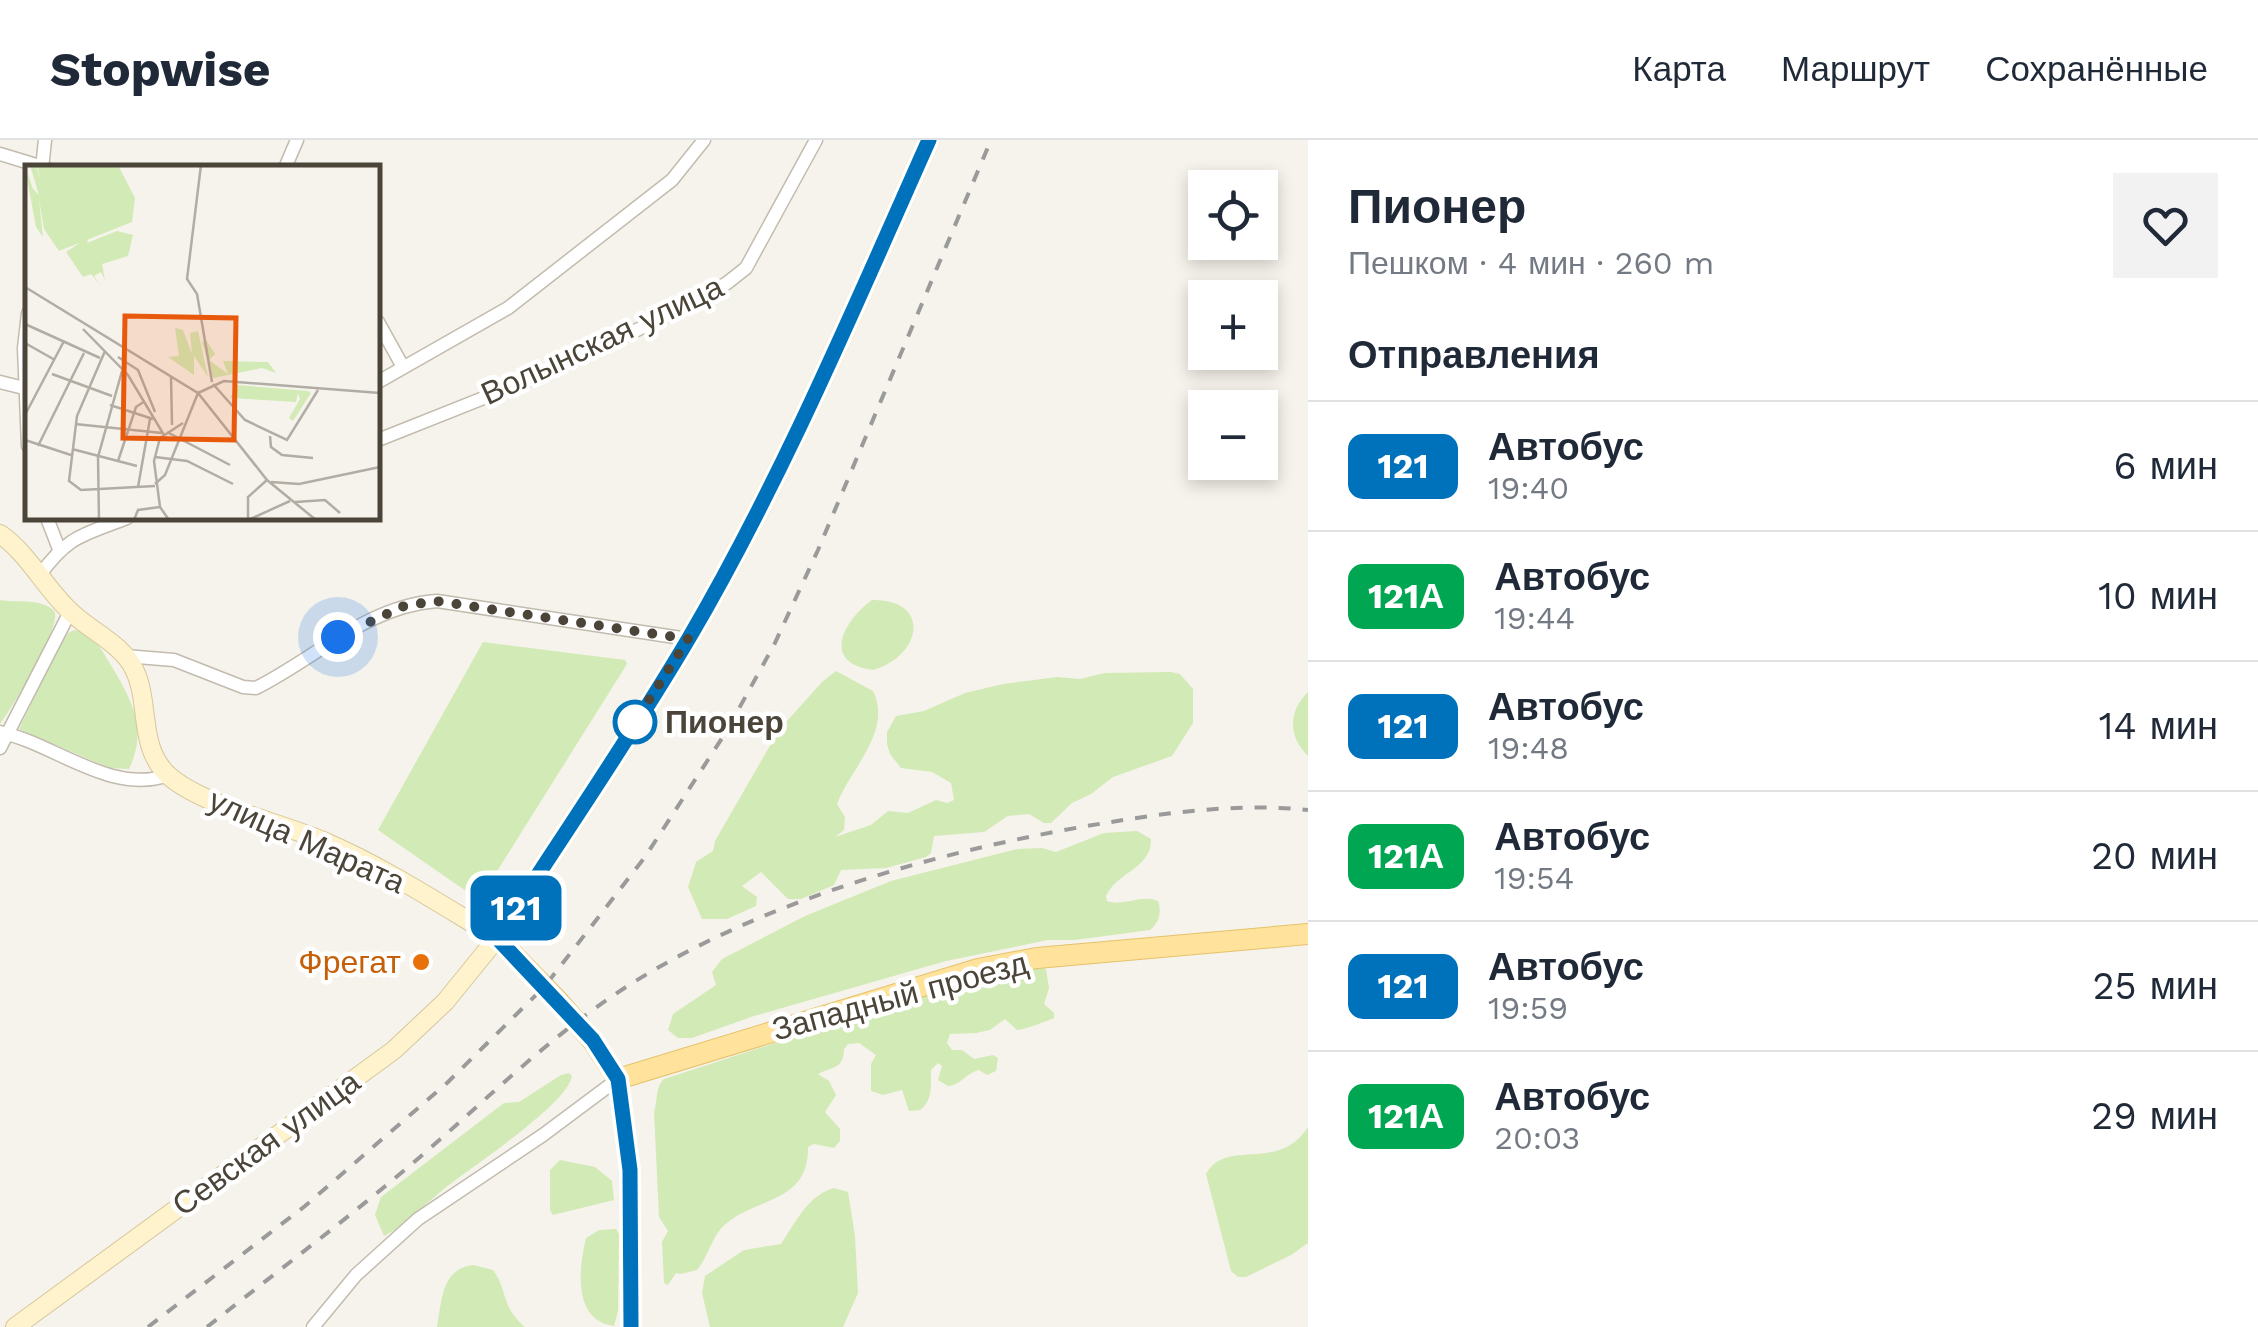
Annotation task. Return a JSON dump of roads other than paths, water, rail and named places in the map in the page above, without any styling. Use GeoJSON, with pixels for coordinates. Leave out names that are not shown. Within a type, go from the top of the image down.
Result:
{"type":"FeatureCollection","features":[{"type":"Feature","properties":{"kind":"main road"},"geometry":{"type":"LineString","coordinates":[[618,1079],[593,1040],[497,938],[688,639],[797,431],[929,140]]}},
{"type":"Feature","properties":{"kind":"main road","name":"Западный проезд"},"geometry":{"type":"LineString","coordinates":[[618,1079],[978,969],[1037,958],[1308,934]]}},
{"type":"Feature","properties":{"kind":"street"},"geometry":{"type":"LineString","coordinates":[[44,165],[45,140]]}},
{"type":"Feature","properties":{"kind":"street"},"geometry":{"type":"LineString","coordinates":[[286,165],[296,140]]}},
{"type":"Feature","properties":{"kind":"street"},"geometry":{"type":"LineString","coordinates":[[380,381],[508,308],[672,180],[704,140]]}},
{"type":"Feature","properties":{"kind":"street","name":"Волынская улица"},"geometry":{"type":"LineString","coordinates":[[380,439],[549,372],[689,306],[727,283],[746,268],[816,140]]}},
{"type":"Feature","properties":{"kind":"street"},"geometry":{"type":"LineString","coordinates":[[0,154],[37,165]]}},
{"type":"Feature","properties":{"kind":"street"},"geometry":{"type":"LineString","coordinates":[[380,326],[403,368]]}},
{"type":"Feature","properties":{"kind":"street"},"geometry":{"type":"LineString","coordinates":[[0,382],[25,388]]}},
{"type":"Feature","properties":{"kind":"street"},"geometry":{"type":"LineString","coordinates":[[48,520],[59,549]]}},
{"type":"Feature","properties":{"kind":"street"},"geometry":{"type":"LineString","coordinates":[[39,576],[70,540],[121,520]]}},
{"type":"Feature","properties":{"kind":"street"},"geometry":{"type":"LineString","coordinates":[[0,534],[70,612],[125,656],[139,682],[149,743],[168,775],[149,780],[110,774],[4,733]]}},
{"type":"Feature","properties":{"kind":"street"},"geometry":{"type":"LineString","coordinates":[[125,656],[174,660],[243,687],[256,688],[372,619],[404,606],[436,601],[688,639]]}},
{"type":"Feature","properties":{"kind":"street"},"geometry":{"type":"LineString","coordinates":[[0,748],[4,733],[70,612]]}},
{"type":"Feature","properties":{"kind":"street","name":"улица Марата"},"geometry":{"type":"LineString","coordinates":[[168,775],[208,797],[325,842],[394,877],[497,938]]}},
{"type":"Feature","properties":{"kind":"street","name":"Севская улица"},"geometry":{"type":"LineString","coordinates":[[14,1327],[394,1050],[445,1002],[497,938]]}},
{"type":"Feature","properties":{"kind":"street"},"geometry":{"type":"LineString","coordinates":[[313,1327],[356,1276],[418,1219],[618,1079],[630,1170],[631,1327]]}},
{"type":"Feature","properties":{"kind":"railway"},"geometry":{"type":"LineString","coordinates":[[148,1327],[305,1206],[447,1083],[545,986],[645,857],[726,732],[774,645],[991,140]]}},
{"type":"Feature","properties":{"kind":"railway"},"geometry":{"type":"LineString","coordinates":[[207,1327],[394,1179],[569,1028],[676,957],[734,929],[855,882],[981,847],[1130,819],[1206,810],[1308,810]]}},
{"type":"Feature","properties":{"kind":"place","name":"Пионер"},"geometry":{"type":"Point","coordinates":[635,722]}},
{"type":"Feature","properties":{"kind":"place","name":"Фрегат"},"geometry":{"type":"Point","coordinates":[421,962]}}]}
